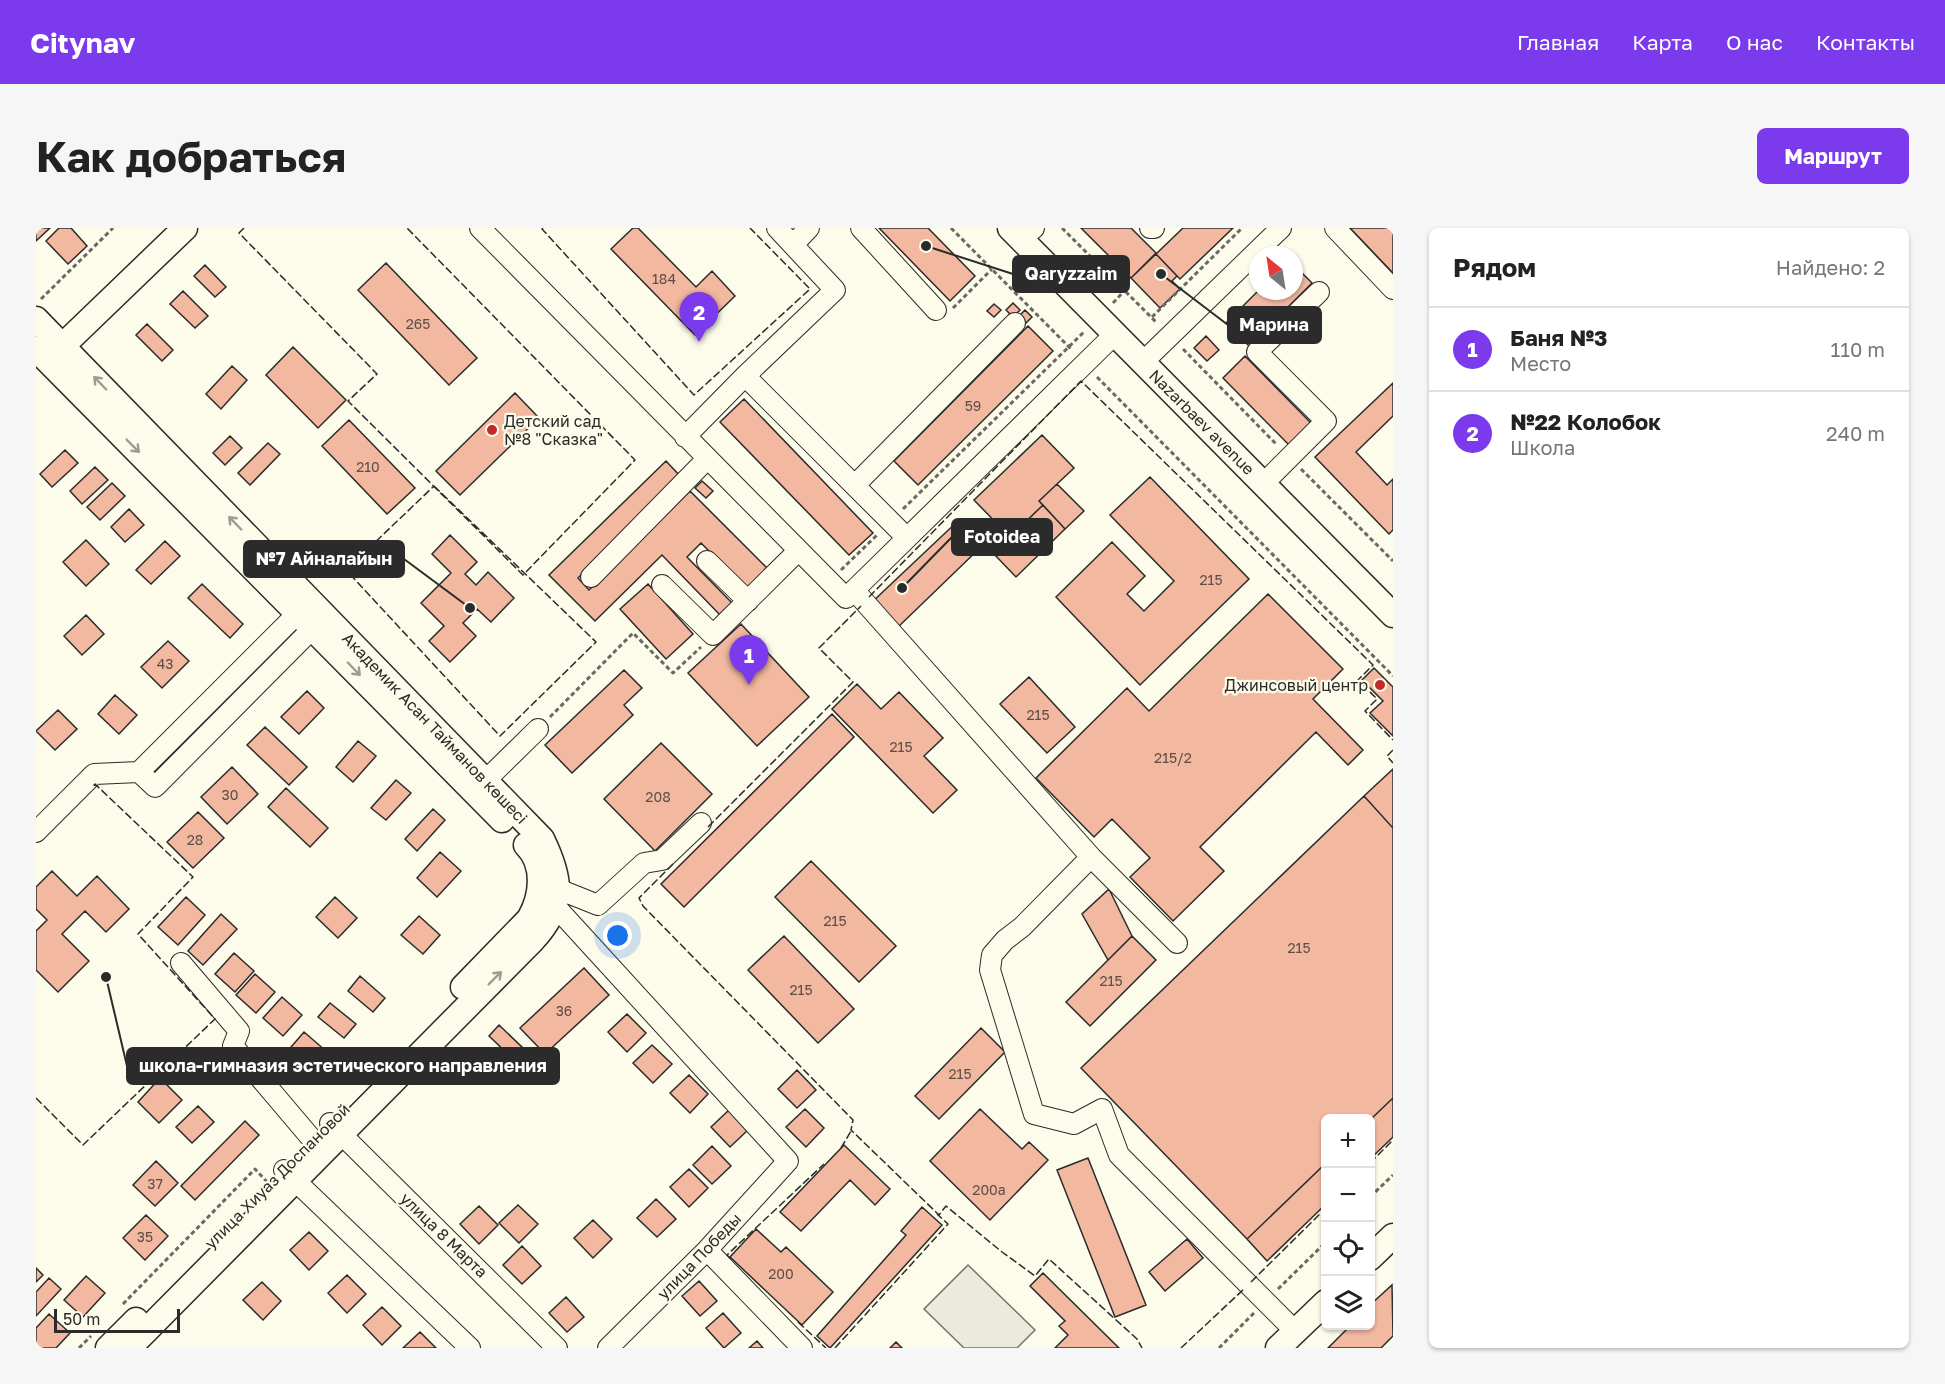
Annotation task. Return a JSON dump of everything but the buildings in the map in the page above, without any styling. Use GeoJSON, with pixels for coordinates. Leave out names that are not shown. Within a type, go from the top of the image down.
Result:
{"type":"FeatureCollection","features":[{"type":"Feature","properties":{"kind":"main road"},"geometry":{"type":"LineString","coordinates":[[46,357],[185,228]]}},
{"type":"Feature","properties":{"kind":"main road","name":"Nazarbaev avenue"},"geometry":{"type":"LineString","coordinates":[[1022,232],[1106,326],[1391,610]]}},
{"type":"Feature","properties":{"kind":"main road","name":"Академик Асан Тайманов көшесі"},"geometry":{"type":"LineString","coordinates":[[36,319],[46,357],[531,849],[551,897]]}},
{"type":"Feature","properties":{"kind":"main road","name":"Академик Асан Тайманов көшесі"},"geometry":{"type":"LineString","coordinates":[[46,357],[486,780],[543,838],[556,868],[551,897]]}},
{"type":"Feature","properties":{"kind":"main road","name":"улица Хиуаз Доспановой"},"geometry":{"type":"LineString","coordinates":[[129,1348],[326,1136],[533,940],[547,924],[551,897]]}},
{"type":"Feature","properties":{"kind":"main road","name":"улица Хиуаз Доспановой"},"geometry":{"type":"LineString","coordinates":[[102,1340],[289,1174]]}},
{"type":"Feature","properties":{"kind":"main road"},"geometry":{"type":"LineString","coordinates":[[1375,1254],[1393,1236]]}},
{"type":"Feature","properties":{"kind":"main road"},"geometry":{"type":"LineString","coordinates":[[1278,1348],[1321,1307]]}},
{"type":"Feature","properties":{"kind":"street"},"geometry":{"type":"LineString","coordinates":[[480,228],[846,598],[1084,363],[1106,326]]}},
{"type":"Feature","properties":{"kind":"street"},"geometry":{"type":"LineString","coordinates":[[686,437],[745,376],[835,290],[777,228]]}},
{"type":"Feature","properties":{"kind":"street"},"geometry":{"type":"LineString","coordinates":[[793,244],[809,228]]}},
{"type":"Feature","properties":{"kind":"street"},"geometry":{"type":"LineString","coordinates":[[861,228],[936,310]]}},
{"type":"Feature","properties":{"kind":"street"},"geometry":{"type":"LineString","coordinates":[[1143,362],[1281,228]]}},
{"type":"Feature","properties":{"kind":"street"},"geometry":{"type":"LineString","coordinates":[[1335,228],[1393,289]]}},
{"type":"Feature","properties":{"kind":"street"},"geometry":{"type":"LineString","coordinates":[[1263,484],[1326,421],[1257,352],[1319,292]]}},
{"type":"Feature","properties":{"kind":"street"},"geometry":{"type":"LineString","coordinates":[[855,485],[1015,322]]}},
{"type":"Feature","properties":{"kind":"street"},"geometry":{"type":"LineString","coordinates":[[745,376],[906,537]]}},
{"type":"Feature","properties":{"kind":"street"},"geometry":{"type":"LineString","coordinates":[[591,577],[707,459]]}},
{"type":"Feature","properties":{"kind":"street"},"geometry":{"type":"LineString","coordinates":[[662,585],[713,635],[798,550]]}},
{"type":"Feature","properties":{"kind":"street"},"geometry":{"type":"LineString","coordinates":[[707,561],[748,601]]}},
{"type":"Feature","properties":{"kind":"street"},"geometry":{"type":"LineString","coordinates":[[854,590],[1091,857],[1177,943]]}},
{"type":"Feature","properties":{"kind":"street"},"geometry":{"type":"LineString","coordinates":[[37,829],[94,774],[139,772],[155,787],[306,620]]}},
{"type":"Feature","properties":{"kind":"street"},"geometry":{"type":"LineString","coordinates":[[486,780],[538,729]]}},
{"type":"Feature","properties":{"kind":"street"},"geometry":{"type":"LineString","coordinates":[[551,897],[598,905],[645,863],[662,860],[701,823]]}},
{"type":"Feature","properties":{"kind":"street"},"geometry":{"type":"LineString","coordinates":[[1091,857],[992,955],[990,970],[1034,1114],[1074,1124],[1102,1109],[1119,1155],[1296,1331]]}},
{"type":"Feature","properties":{"kind":"street","name":"улица Победы"},"geometry":{"type":"LineString","coordinates":[[551,897],[788,1161],[706,1250],[608,1348]]}},
{"type":"Feature","properties":{"kind":"street","name":"улица 8 Марта"},"geometry":{"type":"LineString","coordinates":[[181,963],[239,1030],[233,1046],[326,1136],[557,1348]]}},
{"type":"Feature","properties":{"kind":"street"},"geometry":{"type":"LineString","coordinates":[[289,1174],[470,1348]]}},
{"type":"Feature","properties":{"kind":"street"},"geometry":{"type":"LineString","coordinates":[[706,1250],[802,1348]]}},
{"type":"Feature","properties":{"kind":"path"},"geometry":{"type":"LineString","coordinates":[[36,305],[114,228]]}},
{"type":"Feature","properties":{"kind":"path"},"geometry":{"type":"LineString","coordinates":[[951,228],[1393,676]]}},
{"type":"Feature","properties":{"kind":"path"},"geometry":{"type":"LineString","coordinates":[[1062,228],[1393,561]]}},
{"type":"Feature","properties":{"kind":"path"},"geometry":{"type":"LineString","coordinates":[[1152,317],[1242,228]]}},
{"type":"Feature","properties":{"kind":"path"},"geometry":{"type":"LineString","coordinates":[[936,310],[948,314],[992,269]]}},
{"type":"Feature","properties":{"kind":"path"},"geometry":{"type":"LineString","coordinates":[[829,582],[1068,347],[1106,326],[1125,290]]}},
{"type":"Feature","properties":{"kind":"path"},"geometry":{"type":"LineString","coordinates":[[538,729],[633,633],[673,673],[713,635]]}},
{"type":"Feature","properties":{"kind":"path"},"geometry":{"type":"LineString","coordinates":[[121,1305],[255,1169]]}},
{"type":"Feature","properties":{"kind":"path"},"geometry":{"type":"LineString","coordinates":[[1375,1193],[1393,1175]]}},
{"type":"Feature","properties":{"kind":"path"},"geometry":{"type":"LineString","coordinates":[[79,1348],[102,1340]]}},
{"type":"Feature","properties":{"kind":"shaded area"},"geometry":{"type":"Polygon","coordinates":[[[297,628],[297,638],[166,770],[156,772],[157,761],[287,629],[297,628]]]}},
{"type":"Feature","properties":{"kind":"shaded area"},"geometry":{"type":"Polygon","coordinates":[[[968,1265],[1035,1330],[1017,1348],[964,1348],[924,1309],[968,1265]]]}},
{"type":"Feature","properties":{"kind":"fence"},"geometry":{"type":"LineString","coordinates":[[244,228],[239,233],[377,374],[348,401],[523,575],[635,460],[407,228]]}},
{"type":"Feature","properties":{"kind":"fence"},"geometry":{"type":"LineString","coordinates":[[543,228],[694,395],[810,289],[750,228]]}},
{"type":"Feature","properties":{"kind":"fence"},"geometry":{"type":"LineString","coordinates":[[869,597],[1081,381],[1373,665],[1358,680],[1377,699],[1365,711],[1393,740]]}},
{"type":"Feature","properties":{"kind":"fence"},"geometry":{"type":"LineString","coordinates":[[434,486],[596,642],[500,736],[346,570],[434,486]]}},
{"type":"Feature","properties":{"kind":"fence"},"geometry":{"type":"LineString","coordinates":[[708,827],[853,682],[819,648],[861,606]]}},
{"type":"Feature","properties":{"kind":"fence"},"geometry":{"type":"LineString","coordinates":[[1393,750],[1387,756],[1393,763]]}},
{"type":"Feature","properties":{"kind":"fence"},"geometry":{"type":"LineString","coordinates":[[36,1098],[83,1145],[215,1019],[138,934],[193,877],[95,784],[93,786]]}},
{"type":"Feature","properties":{"kind":"fence"},"geometry":{"type":"LineString","coordinates":[[673,864],[639,898],[643,906],[853,1120],[851,1130],[939,1215],[946,1206],[1035,1276],[1049,1259],[1137,1339],[1142,1348]]}},
{"type":"Feature","properties":{"kind":"fence"},"geometry":{"type":"LineString","coordinates":[[841,1148],[851,1131]]}},
{"type":"Feature","properties":{"kind":"fence"},"geometry":{"type":"LineString","coordinates":[[1375,1158],[1393,1140]]}},
{"type":"Feature","properties":{"kind":"fence"},"geometry":{"type":"LineString","coordinates":[[731,1259],[727,1255],[824,1164]]}},
{"type":"Feature","properties":{"kind":"fence"},"geometry":{"type":"LineString","coordinates":[[1251,1282],[1321,1213]]}},
{"type":"Feature","properties":{"kind":"fence"},"geometry":{"type":"LineString","coordinates":[[835,1348],[948,1224],[937,1214]]}},
{"type":"Feature","properties":{"kind":"fence"},"geometry":{"type":"LineString","coordinates":[[1181,1348],[1245,1288]]}},
{"type":"Feature","properties":{"kind":"fence"},"geometry":{"type":"LineString","coordinates":[[798,1322],[826,1348]]}},
{"type":"Feature","properties":{"kind":"place","name":"Qaryzzaim"},"geometry":{"type":"Point","coordinates":[926,246]}},
{"type":"Feature","properties":{"kind":"place","name":"Марина"},"geometry":{"type":"Point","coordinates":[1161,274]}},
{"type":"Feature","properties":{"kind":"place","name":"№22 Колобок"},"geometry":{"type":"Point","coordinates":[699,342]}},
{"type":"Feature","properties":{"kind":"place","name":"Детский сад №8 \"Сказка\""},"geometry":{"type":"Point","coordinates":[492,430]}},
{"type":"Feature","properties":{"kind":"place","name":"Fotoidea"},"geometry":{"type":"Point","coordinates":[902,588]}},
{"type":"Feature","properties":{"kind":"place","name":"№7 Айналайын"},"geometry":{"type":"Point","coordinates":[470,608]}},
{"type":"Feature","properties":{"kind":"place","name":"Баня №3"},"geometry":{"type":"Point","coordinates":[749,685]}},
{"type":"Feature","properties":{"kind":"place","name":"Джинсовый центр"},"geometry":{"type":"Point","coordinates":[1380,685]}},
{"type":"Feature","properties":{"kind":"place","name":"школа-гимназия эстетического направления"},"geometry":{"type":"Point","coordinates":[106,977]}}]}
